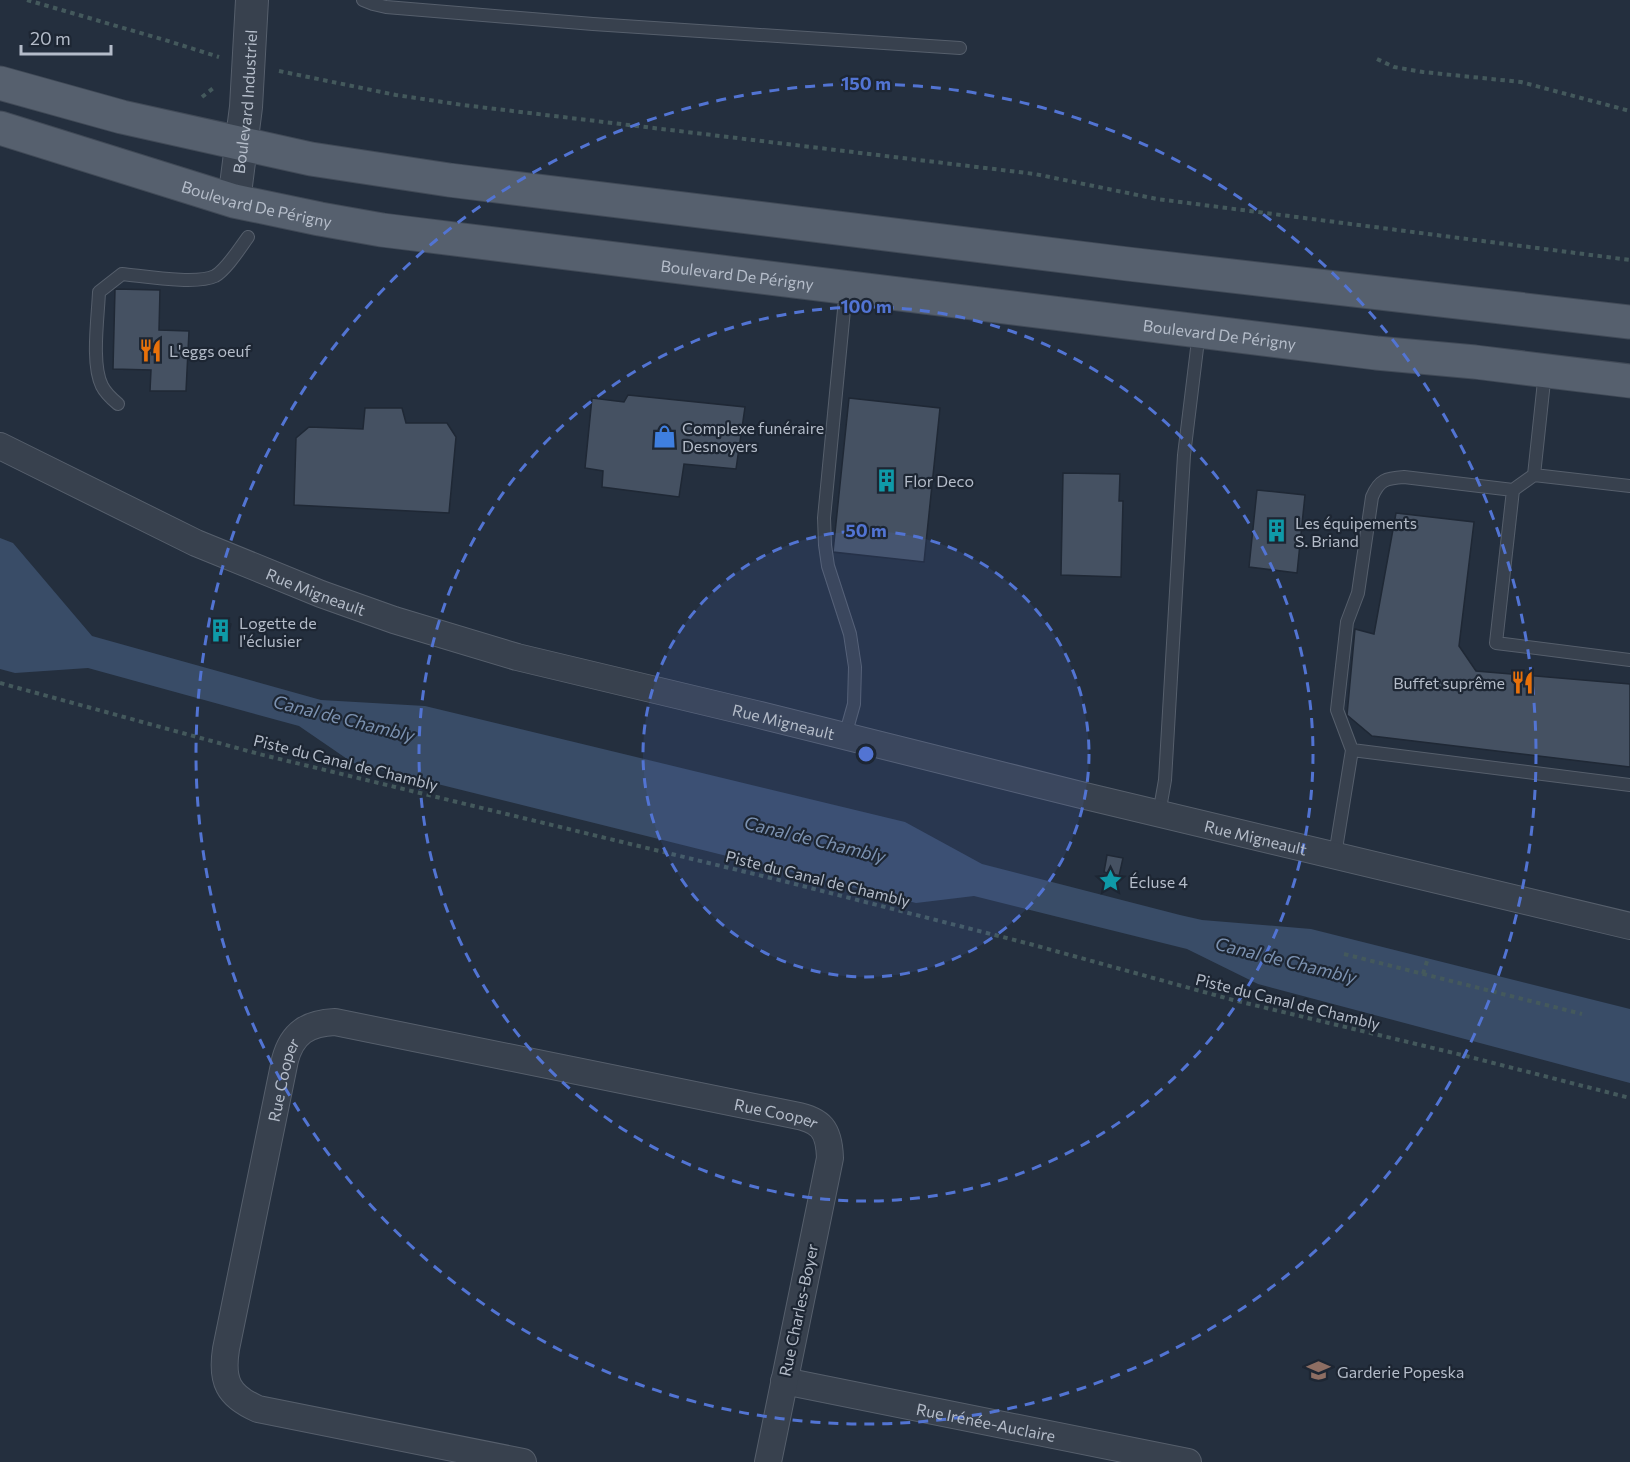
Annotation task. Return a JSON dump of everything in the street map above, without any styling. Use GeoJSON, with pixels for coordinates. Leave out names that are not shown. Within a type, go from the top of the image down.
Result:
{"type":"FeatureCollection","features":[{"type":"Feature","properties":{"kind":"main road"},"geometry":{"type":"LineString","coordinates":[[0,83],[122,117],[310,159],[449,180],[1128,264],[1630,322]]}},
{"type":"Feature","properties":{"kind":"main road","name":"Boulevard De Périgny"},"geometry":{"type":"LineString","coordinates":[[0,129],[234,201],[382,230],[1376,353],[1630,381]]}},
{"type":"Feature","properties":{"kind":"street","name":"Boulevard Industriel"},"geometry":{"type":"LineString","coordinates":[[234,201],[242,144],[252,0]]}},
{"type":"Feature","properties":{"kind":"street","name":"Rue Migneault"},"geometry":{"type":"LineString","coordinates":[[0,446],[196,543],[321,594],[394,620],[517,657],[1630,926]]}},
{"type":"Feature","properties":{"kind":"street","name":"Rue Cooper"},"geometry":{"type":"LineString","coordinates":[[523,1462],[258,1409],[243,1402],[228,1384],[224,1361],[228,1337],[285,1060],[288,1049],[300,1032],[315,1024],[334,1022],[809,1118],[816,1122],[825,1134],[830,1149],[830,1158]]}},
{"type":"Feature","properties":{"kind":"street","name":"Rue Charles-Boyer"},"geometry":{"type":"LineString","coordinates":[[768,1462],[830,1158]]}},
{"type":"Feature","properties":{"kind":"street","name":"Rue Irénée-Auclaire"},"geometry":{"type":"LineString","coordinates":[[784,1381],[1188,1462]]}},
{"type":"Feature","properties":{"kind":"lane"},"geometry":{"type":"LineString","coordinates":[[363,0],[386,7],[594,24],[960,48]]}},
{"type":"Feature","properties":{"kind":"lane"},"geometry":{"type":"LineString","coordinates":[[118,404],[103,387],[96,364],[99,292],[122,274],[199,280],[215,276],[248,237]]}},
{"type":"Feature","properties":{"kind":"lane"},"geometry":{"type":"LineString","coordinates":[[845,736],[854,704],[855,667],[850,634],[828,566],[824,518],[846,288]]}},
{"type":"Feature","properties":{"kind":"lane"},"geometry":{"type":"LineString","coordinates":[[1159,814],[1165,780],[1184,455],[1200,331]]}},
{"type":"Feature","properties":{"kind":"lane"},"geometry":{"type":"LineString","coordinates":[[1534,475],[1545,371]]}},
{"type":"Feature","properties":{"kind":"lane"},"geometry":{"type":"LineString","coordinates":[[1335,855],[1352,750],[1337,710],[1347,622],[1358,593],[1372,497],[1376,487],[1383,481],[1394,477],[1404,477],[1513,490],[1534,475],[1630,486]]}},
{"type":"Feature","properties":{"kind":"lane"},"geometry":{"type":"LineString","coordinates":[[1513,490],[1496,643],[1630,660]]}},
{"type":"Feature","properties":{"kind":"lane"},"geometry":{"type":"LineString","coordinates":[[1352,750],[1630,785]]}},
{"type":"Feature","properties":{"kind":"path"},"geometry":{"type":"LineString","coordinates":[[27,0],[224,58]]}},
{"type":"Feature","properties":{"kind":"path"},"geometry":{"type":"LineString","coordinates":[[1377,59],[1394,67],[1423,72],[1521,82],[1630,111]]}},
{"type":"Feature","properties":{"kind":"path"},"geometry":{"type":"LineString","coordinates":[[279,71],[463,105],[1024,172],[1157,199],[1630,260]]}},
{"type":"Feature","properties":{"kind":"path","name":"Piste du Canal de Chambly"},"geometry":{"type":"LineString","coordinates":[[0,684],[259,754],[783,881],[1030,944],[1233,1000],[1630,1098]]}},
{"type":"Feature","properties":{"kind":"path"},"geometry":{"type":"LineString","coordinates":[[1344,954],[1582,1014]]}},
{"type":"Feature","properties":{"kind":"path"},"geometry":{"type":"LineString","coordinates":[[1423,974],[1428,958]]}},
{"type":"Feature","properties":{"kind":"water","name":"Canal de Chambly"},"geometry":{"type":"Polygon","coordinates":[[[0,538],[13,543],[92,636],[321,700],[425,706],[905,822],[982,864],[1180,915],[1202,920],[1311,929],[1630,1009],[1630,1083],[1258,984],[1187,949],[974,896],[916,903],[353,763],[299,726],[88,668],[15,673],[0,669],[0,538]]]}},
{"type":"Feature","properties":{"kind":"building","name":"L'eggs oeuf"},"geometry":{"type":"Polygon","coordinates":[[[115,289],[160,290],[159,330],[189,331],[186,391],[150,391],[151,370],[113,369],[115,289]]]}},
{"type":"Feature","properties":{"kind":"building","name":"Complexe funéraire Desnoyers"},"geometry":{"type":"Polygon","coordinates":[[[628,395],[745,407],[736,469],[684,464],[679,497],[602,487],[603,471],[585,468],[592,398],[624,402],[628,395]]]}},
{"type":"Feature","properties":{"kind":"building","name":"Flor Deco"},"geometry":{"type":"Polygon","coordinates":[[[849,398],[940,408],[924,562],[833,552],[849,398]]]}},
{"type":"Feature","properties":{"kind":"building"},"geometry":{"type":"Polygon","coordinates":[[[365,408],[402,408],[406,423],[447,423],[456,437],[449,513],[294,505],[296,438],[309,427],[363,429],[365,408]]]}},
{"type":"Feature","properties":{"kind":"building"},"geometry":{"type":"Polygon","coordinates":[[[1063,473],[1120,474],[1119,501],[1123,501],[1121,577],[1061,575],[1063,473]]]}},
{"type":"Feature","properties":{"kind":"building","name":"Les équipements S. Briand"},"geometry":{"type":"Polygon","coordinates":[[[1257,490],[1305,495],[1297,573],[1249,567],[1257,490]]]}},
{"type":"Feature","properties":{"kind":"building"},"geometry":{"type":"Polygon","coordinates":[[[1396,513],[1474,522],[1459,646],[1476,671],[1630,684],[1630,767],[1372,736],[1347,715],[1355,629],[1374,634],[1396,513]]]}},
{"type":"Feature","properties":{"kind":"building","name":"Logette de l'éclusier"},"geometry":{"type":"Polygon","coordinates":[[[216,620],[231,624],[226,642],[211,637],[216,620]]]}},
{"type":"Feature","properties":{"kind":"building"},"geometry":{"type":"Polygon","coordinates":[[[1107,855],[1123,858],[1119,876],[1104,872],[1107,855]]]}},
{"type":"Feature","properties":{"kind":"place","name":"L'eggs oeuf"},"geometry":{"type":"Point","coordinates":[151,350]}},
{"type":"Feature","properties":{"kind":"place","name":"Complexe funéraire Desnoyers"},"geometry":{"type":"Point","coordinates":[664,436]}},
{"type":"Feature","properties":{"kind":"place","name":"Flor Deco"},"geometry":{"type":"Point","coordinates":[886,480]}},
{"type":"Feature","properties":{"kind":"place","name":"Les équipements S. Briand"},"geometry":{"type":"Point","coordinates":[1277,531]}},
{"type":"Feature","properties":{"kind":"place","name":"Logette de l'éclusier"},"geometry":{"type":"Point","coordinates":[221,631]}},
{"type":"Feature","properties":{"kind":"place","name":"Buffet suprême"},"geometry":{"type":"Point","coordinates":[1523,682]}},
{"type":"Feature","properties":{"kind":"place","name":"Écluse 4"},"geometry":{"type":"Point","coordinates":[1111,881]}},
{"type":"Feature","properties":{"kind":"place","name":"Garderie Popeska"},"geometry":{"type":"Point","coordinates":[1319,1371]}}]}
